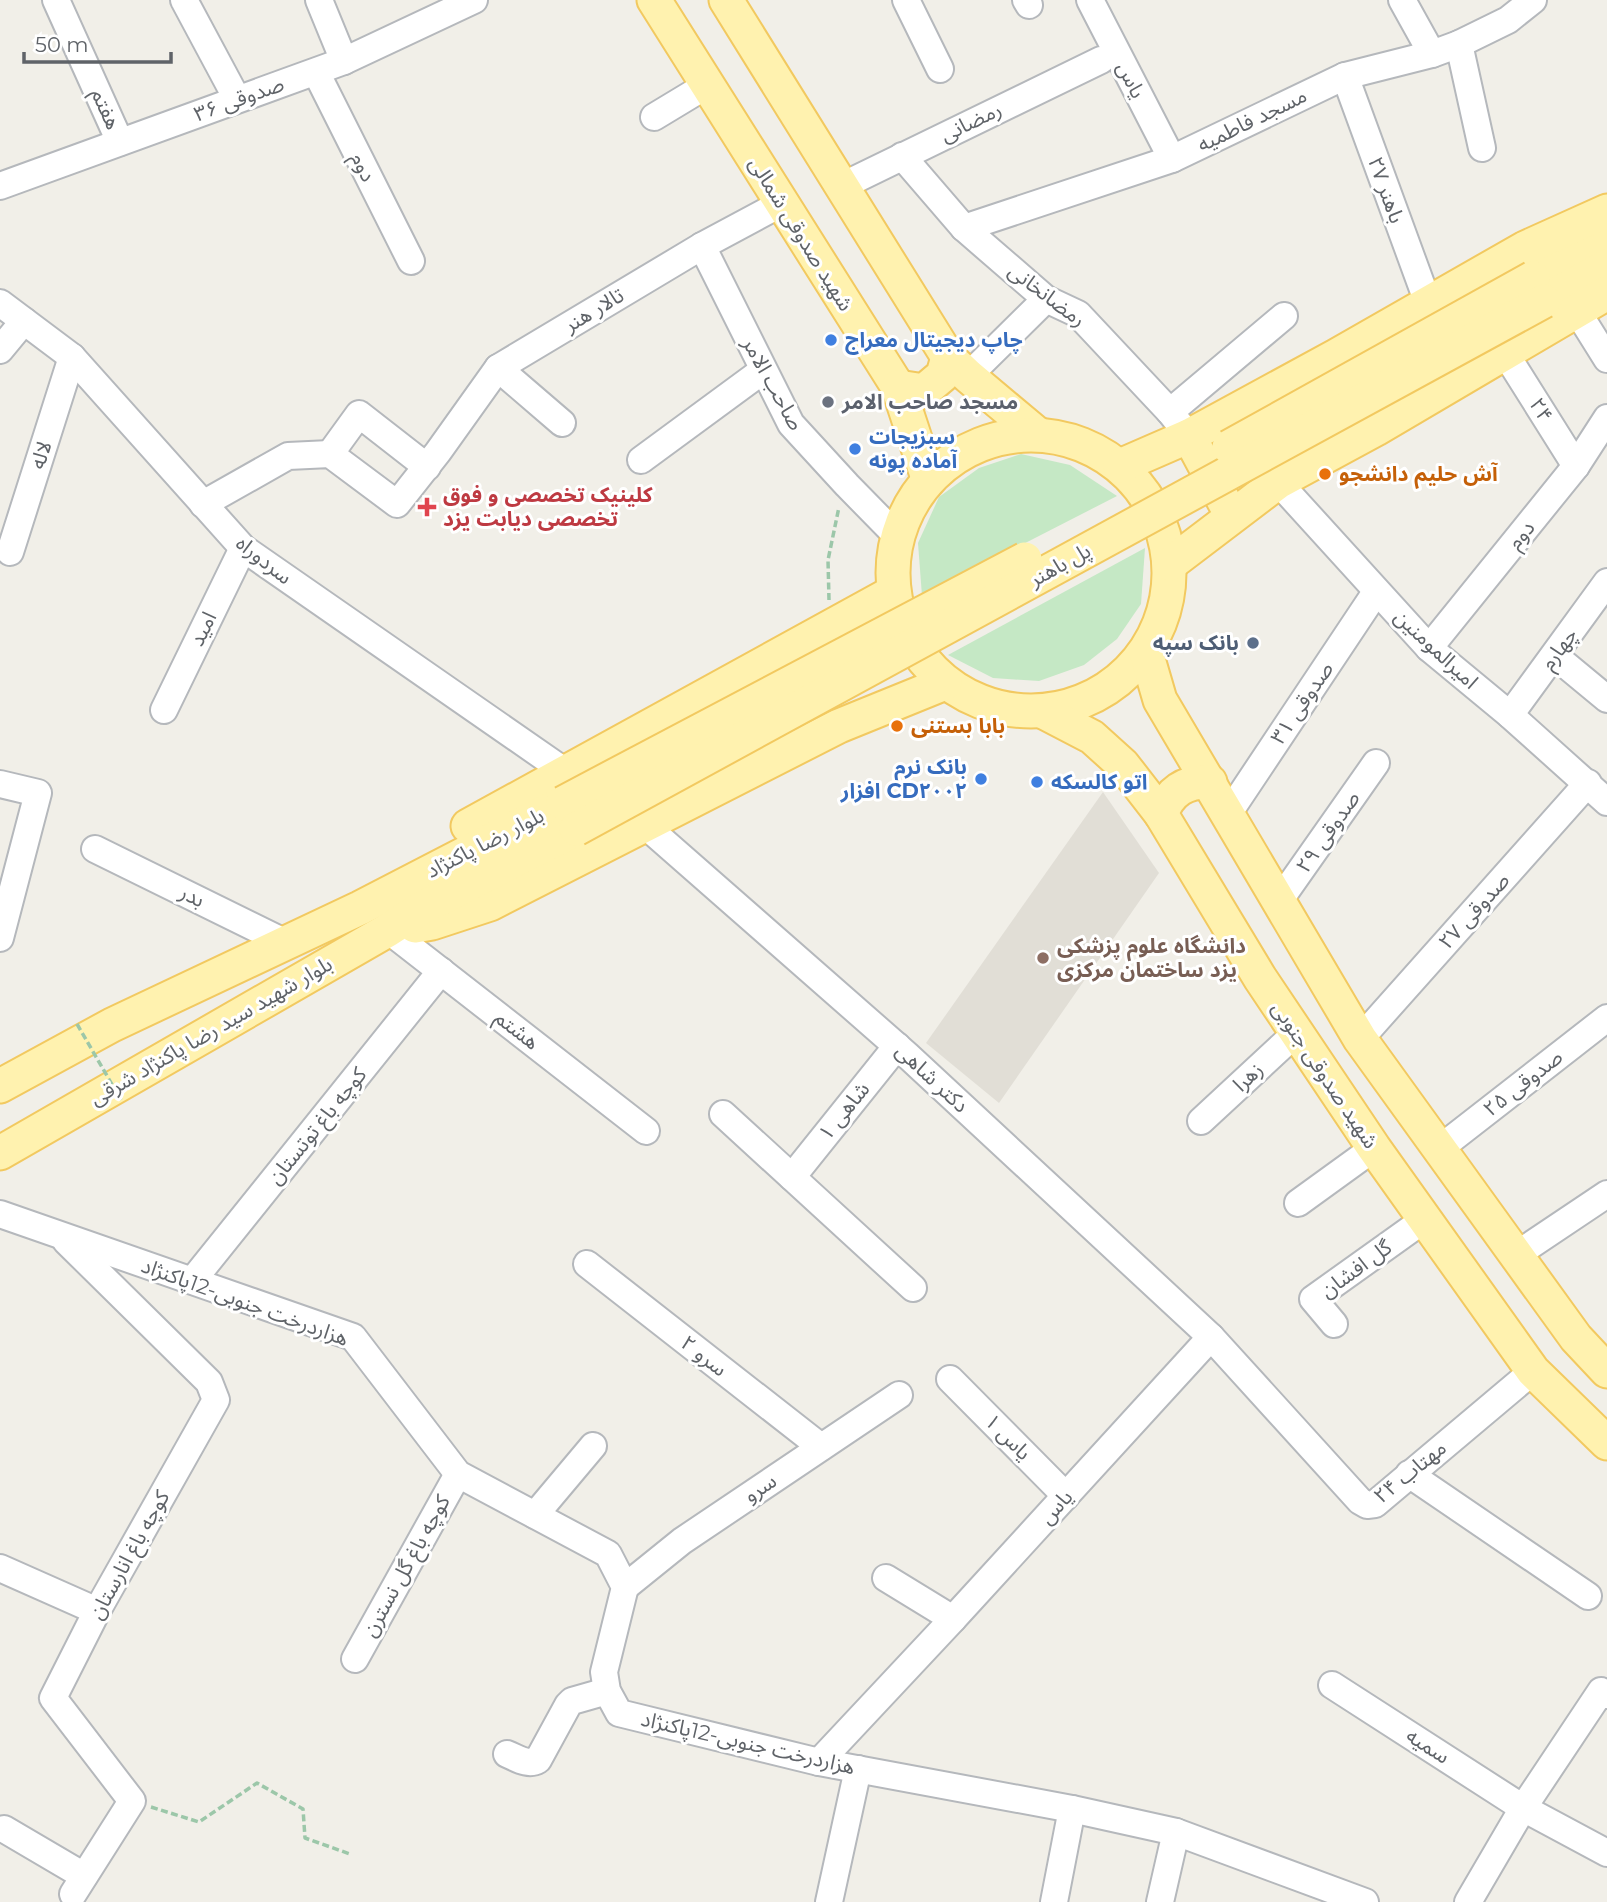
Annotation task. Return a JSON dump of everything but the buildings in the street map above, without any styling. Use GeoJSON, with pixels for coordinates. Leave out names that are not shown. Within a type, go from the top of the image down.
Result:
{"type":"FeatureCollection","features":[{"type":"Feature","properties":{"kind":"main road","name":"شهید صدوقی شمالی"},"geometry":{"type":"LineString","coordinates":[[653,0],[898,387],[928,478]]}},
{"type":"Feature","properties":{"kind":"main road"},"geometry":{"type":"LineString","coordinates":[[726,0],[958,366],[1036,433]]}},
{"type":"Feature","properties":{"kind":"main road"},"geometry":{"type":"LineString","coordinates":[[1120,466],[1180,424],[1428,303],[1525,248],[1607,211]]}},
{"type":"Feature","properties":{"kind":"main road"},"geometry":{"type":"LineString","coordinates":[[1539,290],[1607,237]]}},
{"type":"Feature","properties":{"kind":"main road"},"geometry":{"type":"LineString","coordinates":[[1539,290],[1607,266]]}},
{"type":"Feature","properties":{"kind":"main road","name":"پل باهنر"},"geometry":{"type":"LineString","coordinates":[[569,801],[1539,290]]}},
{"type":"Feature","properties":{"kind":"main road"},"geometry":{"type":"LineString","coordinates":[[1170,564],[1278,482],[1376,429],[1607,293]]}},
{"type":"Feature","properties":{"kind":"main road"},"geometry":{"type":"LineString","coordinates":[[898,387],[924,391],[958,366]]}},
{"type":"Feature","properties":{"kind":"main road"},"geometry":{"type":"LineString","coordinates":[[1180,424],[1232,517]]}},
{"type":"Feature","properties":{"kind":"main road"},"geometry":{"type":"LineString","coordinates":[[1036,433],[1081,442],[1120,466],[1155,510],[1170,564],[1165,610],[1146,652],[1102,694],[1044,712],[992,707],[945,683],[910,643],[892,593],[896,535],[928,478],[977,443],[1036,433]]}},
{"type":"Feature","properties":{"kind":"main road"},"geometry":{"type":"LineString","coordinates":[[360,908],[409,865],[452,835],[569,801],[800,645],[892,593]]}},
{"type":"Feature","properties":{"kind":"main road"},"geometry":{"type":"LineString","coordinates":[[800,645],[839,726]]}},
{"type":"Feature","properties":{"kind":"main road"},"geometry":{"type":"LineString","coordinates":[[1146,652],[1160,700],[1360,1039],[1576,1338],[1607,1371]]}},
{"type":"Feature","properties":{"kind":"main road"},"geometry":{"type":"LineString","coordinates":[[388,930],[432,923],[490,904],[839,726],[945,683]]}},
{"type":"Feature","properties":{"kind":"main road","name":"شهید صدوقی جنوبی"},"geometry":{"type":"LineString","coordinates":[[1044,712],[1092,737],[1123,765],[1161,814],[1260,978],[1424,1219],[1533,1371],[1607,1443]]}},
{"type":"Feature","properties":{"kind":"main road"},"geometry":{"type":"LineString","coordinates":[[1161,814],[1165,804],[1177,790],[1193,783],[1210,782]]}},
{"type":"Feature","properties":{"kind":"main road","name":"بلوار رضا پاکنژاد"},"geometry":{"type":"LineString","coordinates":[[414,895],[569,801]]}},
{"type":"Feature","properties":{"kind":"main road","name":"بلوار شهید سید رضا پاکنژاد شرقی"},"geometry":{"type":"LineString","coordinates":[[0,1086],[112,1025],[360,908],[414,895]]}},
{"type":"Feature","properties":{"kind":"main road","name":"بلوار شهید سید رضا پاکنژاد شرقی"},"geometry":{"type":"LineString","coordinates":[[0,1153],[388,930],[414,895]]}},
{"type":"Feature","properties":{"kind":"street","name":"هفتم"},"geometry":{"type":"LineString","coordinates":[[56,0],[120,142]]}},
{"type":"Feature","properties":{"kind":"street"},"geometry":{"type":"LineString","coordinates":[[184,0],[237,99]]}},
{"type":"Feature","properties":{"kind":"street"},"geometry":{"type":"LineString","coordinates":[[319,0],[344,61]]}},
{"type":"Feature","properties":{"kind":"street","name":"صدوقی ۳۶"},"geometry":{"type":"LineString","coordinates":[[0,186],[316,72],[474,0]]}},
{"type":"Feature","properties":{"kind":"street"},"geometry":{"type":"LineString","coordinates":[[905,0],[940,69]]}},
{"type":"Feature","properties":{"kind":"street","name":"یاس"},"geometry":{"type":"LineString","coordinates":[[1090,0],[1172,159]]}},
{"type":"Feature","properties":{"kind":"street"},"geometry":{"type":"LineString","coordinates":[[1402,0],[1432,54]]}},
{"type":"Feature","properties":{"kind":"street","name":"مسجد فاطمیه"},"geometry":{"type":"LineString","coordinates":[[964,228],[1172,159],[1345,76],[1432,54],[1459,44],[1508,20],[1533,0]]}},
{"type":"Feature","properties":{"kind":"street"},"geometry":{"type":"LineString","coordinates":[[1459,44],[1482,149]]}},
{"type":"Feature","properties":{"kind":"street","name":"رمضانی"},"geometry":{"type":"LineString","coordinates":[[842,186],[1101,60]]}},
{"type":"Feature","properties":{"kind":"street","name":"دوم"},"geometry":{"type":"LineString","coordinates":[[316,72],[411,261]]}},
{"type":"Feature","properties":{"kind":"street","name":"باهنر ۲۷"},"geometry":{"type":"LineString","coordinates":[[1345,76],[1428,303]]}},
{"type":"Feature","properties":{"kind":"street"},"geometry":{"type":"LineString","coordinates":[[654,117],[707,85]]}},
{"type":"Feature","properties":{"kind":"street","name":"رمضانخانی"},"geometry":{"type":"LineString","coordinates":[[902,156],[964,228],[1045,299],[1078,314],[1180,424]]}},
{"type":"Feature","properties":{"kind":"street","name":"تالار هنر"},"geometry":{"type":"LineString","coordinates":[[330,454],[397,504],[498,368],[702,246],[782,203]]}},
{"type":"Feature","properties":{"kind":"street","name":"صاحب الامر"},"geometry":{"type":"LineString","coordinates":[[702,246],[762,371],[791,424],[896,535]]}},
{"type":"Feature","properties":{"kind":"street"},"geometry":{"type":"LineString","coordinates":[[958,366],[1045,299]]}},
{"type":"Feature","properties":{"kind":"street","name":"سردوراه"},"geometry":{"type":"LineString","coordinates":[[0,303],[72,357],[243,548],[569,801]]}},
{"type":"Feature","properties":{"kind":"street"},"geometry":{"type":"LineString","coordinates":[[1577,311],[1607,359]]}},
{"type":"Feature","properties":{"kind":"street"},"geometry":{"type":"LineString","coordinates":[[1180,424],[1284,316]]}},
{"type":"Feature","properties":{"kind":"street"},"geometry":{"type":"LineString","coordinates":[[0,350],[24,321]]}},
{"type":"Feature","properties":{"kind":"street","name":"۲۴"},"geometry":{"type":"LineString","coordinates":[[1505,353],[1576,466]]}},
{"type":"Feature","properties":{"kind":"street","name":"لاله"},"geometry":{"type":"LineString","coordinates":[[10,552],[72,357]]}},
{"type":"Feature","properties":{"kind":"street"},"geometry":{"type":"LineString","coordinates":[[498,368],[562,423]]}},
{"type":"Feature","properties":{"kind":"street"},"geometry":{"type":"LineString","coordinates":[[640,460],[762,371]]}},
{"type":"Feature","properties":{"kind":"street"},"geometry":{"type":"LineString","coordinates":[[203,504],[288,456],[330,454],[359,414],[432,459]]}},
{"type":"Feature","properties":{"kind":"street","name":"دوم"},"geometry":{"type":"LineString","coordinates":[[1429,649],[1576,466],[1607,418]]}},
{"type":"Feature","properties":{"kind":"street","name":"امیرالمومنین"},"geometry":{"type":"LineString","coordinates":[[1278,482],[1429,649],[1510,715],[1607,802]]}},
{"type":"Feature","properties":{"kind":"street","name":"امید"},"geometry":{"type":"LineString","coordinates":[[164,709],[243,548]]}},
{"type":"Feature","properties":{"kind":"street","name":"چهارم"},"geometry":{"type":"LineString","coordinates":[[1510,715],[1607,582]]}},
{"type":"Feature","properties":{"kind":"street","name":"صدوقی ۳۱"},"geometry":{"type":"LineString","coordinates":[[1228,814],[1376,592]]}},
{"type":"Feature","properties":{"kind":"street"},"geometry":{"type":"LineString","coordinates":[[1555,656],[1607,699]]}},
{"type":"Feature","properties":{"kind":"street","name":"صدوقی ۲۹"},"geometry":{"type":"LineString","coordinates":[[1279,901],[1376,763]]}},
{"type":"Feature","properties":{"kind":"street"},"geometry":{"type":"LineString","coordinates":[[0,783],[38,793],[0,938]]}},
{"type":"Feature","properties":{"kind":"street","name":"صدوقی ۲۷"},"geometry":{"type":"LineString","coordinates":[[1360,1039],[1588,783]]}},
{"type":"Feature","properties":{"kind":"street","name":"دکتر شاهی"},"geometry":{"type":"LineString","coordinates":[[646,826],[897,1046],[1211,1337]]}},
{"type":"Feature","properties":{"kind":"street","name":"بدر"},"geometry":{"type":"LineString","coordinates":[[95,849],[288,944]]}},
{"type":"Feature","properties":{"kind":"street","name":"هشتم"},"geometry":{"type":"LineString","coordinates":[[388,930],[646,1131]]}},
{"type":"Feature","properties":{"kind":"street","name":"کوچه باغ توتستان"},"geometry":{"type":"LineString","coordinates":[[192,1280],[441,971]]}},
{"type":"Feature","properties":{"kind":"street","name":"صدوقی ۲۵"},"geometry":{"type":"LineString","coordinates":[[1439,1149],[1607,1018]]}},
{"type":"Feature","properties":{"kind":"street","name":"زهرا"},"geometry":{"type":"LineString","coordinates":[[1201,1121],[1296,1033]]}},
{"type":"Feature","properties":{"kind":"street","name":"شاهی ۱"},"geometry":{"type":"LineString","coordinates":[[792,1177],[897,1046]]}},
{"type":"Feature","properties":{"kind":"street"},"geometry":{"type":"LineString","coordinates":[[723,1114],[913,1288]]}},
{"type":"Feature","properties":{"kind":"street"},"geometry":{"type":"LineString","coordinates":[[1298,1203],[1374,1148]]}},
{"type":"Feature","properties":{"kind":"street"},"geometry":{"type":"LineString","coordinates":[[1516,1255],[1607,1194]]}},
{"type":"Feature","properties":{"kind":"street","name":"هزاردرخت جنوبی-12پاکنژاد"},"geometry":{"type":"LineString","coordinates":[[0,1214],[353,1337],[458,1474],[608,1554],[625,1587]]}},
{"type":"Feature","properties":{"kind":"street","name":"گل افشان"},"geometry":{"type":"LineString","coordinates":[[1334,1324],[1313,1299],[1424,1219]]}},
{"type":"Feature","properties":{"kind":"street","name":"کوچه باغ انارستان"},"geometry":{"type":"LineString","coordinates":[[62,1237],[209,1382],[216,1400],[97,1611],[53,1698],[132,1801]]}},
{"type":"Feature","properties":{"kind":"street","name":"سرو ۲"},"geometry":{"type":"LineString","coordinates":[[587,1264],[821,1447]]}},
{"type":"Feature","properties":{"kind":"street","name":"یاس"},"geometry":{"type":"LineString","coordinates":[[819,1762],[1211,1337]]}},
{"type":"Feature","properties":{"kind":"street","name":"مهتاب ۲۴"},"geometry":{"type":"LineString","coordinates":[[1211,1337],[1360,1501],[1367,1505],[1375,1504],[1533,1371]]}},
{"type":"Feature","properties":{"kind":"street","name":"یاس ۱"},"geometry":{"type":"LineString","coordinates":[[950,1379],[1066,1496]]}},
{"type":"Feature","properties":{"kind":"street","name":"سرو"},"geometry":{"type":"LineString","coordinates":[[625,1587],[682,1541],[899,1395]]}},
{"type":"Feature","properties":{"kind":"street"},"geometry":{"type":"LineString","coordinates":[[535,1515],[593,1446]]}},
{"type":"Feature","properties":{"kind":"street","name":"کوچه باغ گل نسترن"},"geometry":{"type":"LineString","coordinates":[[355,1659],[458,1474]]}},
{"type":"Feature","properties":{"kind":"street"},"geometry":{"type":"LineString","coordinates":[[1409,1474],[1588,1596]]}},
{"type":"Feature","properties":{"kind":"street"},"geometry":{"type":"LineString","coordinates":[[0,1568],[97,1611]]}},
{"type":"Feature","properties":{"kind":"street"},"geometry":{"type":"LineString","coordinates":[[886,1578],[953,1619]]}},
{"type":"Feature","properties":{"kind":"street"},"geometry":{"type":"LineString","coordinates":[[507,1754],[529,1763],[538,1760],[568,1705],[607,1691],[604,1672],[625,1587]]}},
{"type":"Feature","properties":{"kind":"street","name":"سمیه"},"geometry":{"type":"LineString","coordinates":[[1332,1685],[1523,1808],[1607,1853]]}},
{"type":"Feature","properties":{"kind":"street","name":"هزاردرخت جنوبی-12پاکنژاد"},"geometry":{"type":"LineString","coordinates":[[607,1691],[619,1713],[819,1762],[1072,1809],[1176,1832],[1365,1902]]}},
{"type":"Feature","properties":{"kind":"street"},"geometry":{"type":"LineString","coordinates":[[1468,1902],[1523,1808],[1601,1691],[1607,1695]]}},
{"type":"Feature","properties":{"kind":"street"},"geometry":{"type":"LineString","coordinates":[[829,1902],[858,1769]]}},
{"type":"Feature","properties":{"kind":"street"},"geometry":{"type":"LineString","coordinates":[[4,1829],[77,1894],[132,1801]]}},
{"type":"Feature","properties":{"kind":"street"},"geometry":{"type":"LineString","coordinates":[[1054,1902],[1072,1809]]}},
{"type":"Feature","properties":{"kind":"street"},"geometry":{"type":"LineString","coordinates":[[1160,1902],[1176,1832]]}},
{"type":"Feature","properties":{"kind":"path"},"geometry":{"type":"LineString","coordinates":[[830,626],[828,560],[846,485]]}},
{"type":"Feature","properties":{"kind":"path"},"geometry":{"type":"LineString","coordinates":[[77,1024],[121,1100]]}},
{"type":"Feature","properties":{"kind":"path"},"geometry":{"type":"LineString","coordinates":[[132,1801],[199,1822],[257,1783],[303,1809],[304,1838],[349,1854]]}},
{"type":"Feature","properties":{"kind":"shaded area","name":"دانشگاه علوم پزشکی یزد ساختمان مرکزی"},"geometry":{"type":"Polygon","coordinates":[[[1103,792],[1159,873],[999,1103],[926,1043],[1103,792]]]}},
{"type":"Feature","properties":{"kind":"green space"},"geometry":{"type":"Polygon","coordinates":[[[1021,454],[1070,465],[1117,496],[922,596],[918,543],[939,497],[979,468],[1021,454]]]}},
{"type":"Feature","properties":{"kind":"green space"},"geometry":{"type":"Polygon","coordinates":[[[1145,548],[1141,604],[1117,639],[1084,665],[1039,681],[993,678],[948,655],[1145,548]]]}},
{"type":"Feature","properties":{"kind":"place","name":"چاپ دیجیتال معراج"},"geometry":{"type":"Point","coordinates":[831,340]}},
{"type":"Feature","properties":{"kind":"place","name":"مسجد صاحب الامر"},"geometry":{"type":"Point","coordinates":[828,402]}},
{"type":"Feature","properties":{"kind":"place","name":"سبزیجات آماده پونه"},"geometry":{"type":"Point","coordinates":[855,449]}},
{"type":"Feature","properties":{"kind":"place","name":"آش حلیم دانشجو"},"geometry":{"type":"Point","coordinates":[1325,474]}},
{"type":"Feature","properties":{"kind":"place","name":"کلینیک تخصصی و فوق تخصصی دیابت یزد"},"geometry":{"type":"Point","coordinates":[427,507]}},
{"type":"Feature","properties":{"kind":"place","name":"بانک سپه"},"geometry":{"type":"Point","coordinates":[1253,643]}},
{"type":"Feature","properties":{"kind":"place","name":"بابا بستنی"},"geometry":{"type":"Point","coordinates":[897,726]}},
{"type":"Feature","properties":{"kind":"place","name":"بانک نرم افزار CD۲۰۰۲"},"geometry":{"type":"Point","coordinates":[981,779]}},
{"type":"Feature","properties":{"kind":"place","name":"اتو کالسکه"},"geometry":{"type":"Point","coordinates":[1037,782]}},
{"type":"Feature","properties":{"kind":"place","name":"دانشگاه علوم پزشکی یزد ساختمان مرکزی"},"geometry":{"type":"Point","coordinates":[1043,958]}}]}
